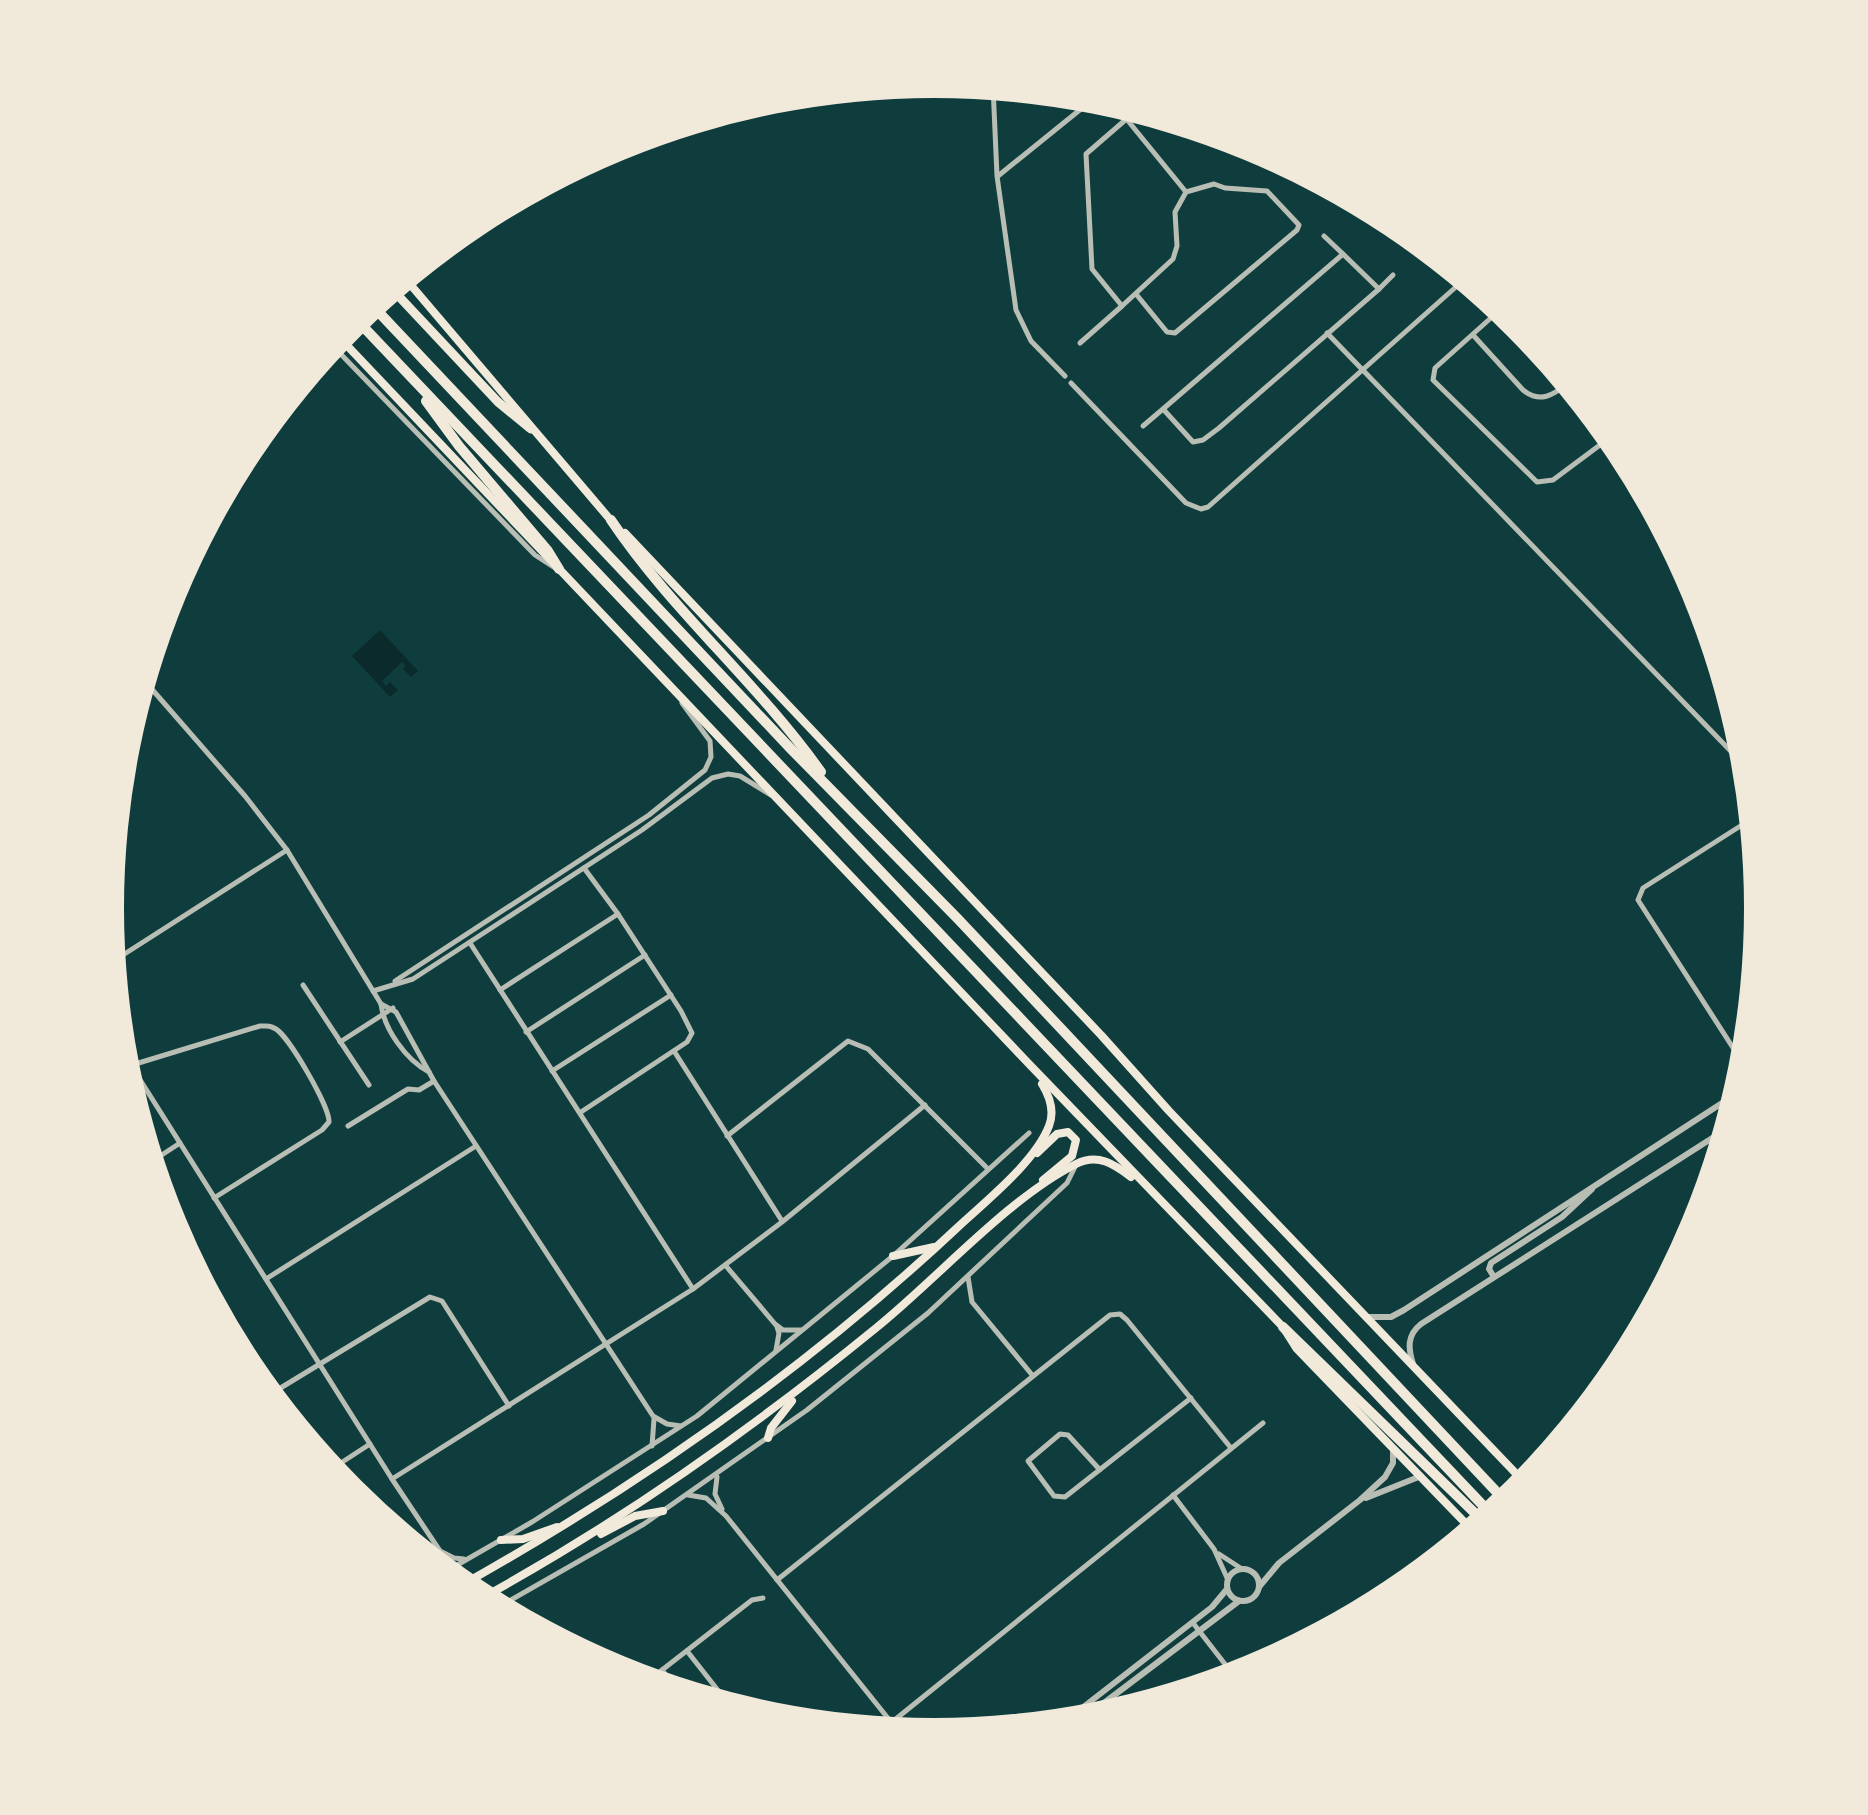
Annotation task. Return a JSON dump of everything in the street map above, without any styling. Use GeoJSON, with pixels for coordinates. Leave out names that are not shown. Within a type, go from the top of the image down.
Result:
{"type":"FeatureCollection","features":[{"type":"Feature","properties":{"kind":"highway"},"geometry":{"type":"LineString","coordinates":[[401,298],[498,402],[531,429]]}},
{"type":"Feature","properties":{"kind":"highway"},"geometry":{"type":"LineString","coordinates":[[382,316],[713,668],[1078,1045],[1495,1491]]}},
{"type":"Feature","properties":{"kind":"highway"},"geometry":{"type":"LineString","coordinates":[[366,330],[1481,1504]]}},
{"type":"Feature","properties":{"kind":"highway"},"geometry":{"type":"LineString","coordinates":[[415,383],[440,422],[548,551],[559,570]]}},
{"type":"Feature","properties":{"kind":"highway"},"geometry":{"type":"LineString","coordinates":[[610,520],[804,748],[830,785]]}},
{"type":"Feature","properties":{"kind":"highway"},"geometry":{"type":"LineString","coordinates":[[1283,1327],[1473,1511]]}},
{"type":"Feature","properties":{"kind":"main road"},"geometry":{"type":"LineString","coordinates":[[413,288],[610,520],[659,566],[1514,1472]]}},
{"type":"Feature","properties":{"kind":"main road"},"geometry":{"type":"LineString","coordinates":[[349,348],[1463,1520]]}},
{"type":"Feature","properties":{"kind":"main road"},"geometry":{"type":"LineString","coordinates":[[996,1192],[1033,1152],[1051,1120],[1047,1092],[1030,1066]]}},
{"type":"Feature","properties":{"kind":"main road"},"geometry":{"type":"LineString","coordinates":[[477,1576],[656,1467],[767,1387],[938,1246],[1056,1134],[1074,1136],[1077,1144],[1072,1156],[1022,1196],[1003,1217]]}},
{"type":"Feature","properties":{"kind":"main road"},"geometry":{"type":"LineString","coordinates":[[496,1589],[583,1540],[715,1453],[892,1316],[1003,1217],[1075,1165],[1090,1160],[1107,1161],[1142,1183]]}},
{"type":"Feature","properties":{"kind":"main road"},"geometry":{"type":"LineString","coordinates":[[894,1256],[938,1246]]}},
{"type":"Feature","properties":{"kind":"main road"},"geometry":{"type":"LineString","coordinates":[[768,1438],[771,1428],[803,1388]]}},
{"type":"Feature","properties":{"kind":"main road"},"geometry":{"type":"LineString","coordinates":[[583,1540],[635,1516],[663,1512]]}},
{"type":"Feature","properties":{"kind":"main road"},"geometry":{"type":"LineString","coordinates":[[501,1540],[523,1539],[566,1525]]}},
{"type":"Feature","properties":{"kind":"street"},"geometry":{"type":"LineString","coordinates":[[994,100],[997,176],[1016,310],[1030,341],[1065,376]]}},
{"type":"Feature","properties":{"kind":"street"},"geometry":{"type":"LineString","coordinates":[[997,176],[1079,111]]}},
{"type":"Feature","properties":{"kind":"street"},"geometry":{"type":"LineString","coordinates":[[1122,306],[1092,269],[1086,160],[1091,148],[1123,120]]}},
{"type":"Feature","properties":{"kind":"street"},"geometry":{"type":"LineString","coordinates":[[1129,122],[1186,192]]}},
{"type":"Feature","properties":{"kind":"street"},"geometry":{"type":"LineString","coordinates":[[1080,344],[1173,259],[1177,246],[1175,212],[1186,192],[1214,184],[1261,189],[1270,192],[1299,225],[1176,333],[1168,332],[1136,294]]}},
{"type":"Feature","properties":{"kind":"street"},"geometry":{"type":"LineString","coordinates":[[1324,236],[1379,289]]}},
{"type":"Feature","properties":{"kind":"street"},"geometry":{"type":"LineString","coordinates":[[1143,426],[1342,254]]}},
{"type":"Feature","properties":{"kind":"street"},"geometry":{"type":"LineString","coordinates":[[1164,409],[1193,442],[1203,440],[1393,275]]}},
{"type":"Feature","properties":{"kind":"street"},"geometry":{"type":"LineString","coordinates":[[1071,383],[1186,503],[1201,509],[1215,503],[1455,288]]}},
{"type":"Feature","properties":{"kind":"street"},"geometry":{"type":"LineString","coordinates":[[1489,319],[1434,368],[1432,378],[1530,478],[1541,482],[1553,480],[1599,446]]}},
{"type":"Feature","properties":{"kind":"street"},"geometry":{"type":"LineString","coordinates":[[1328,333],[1728,748]]}},
{"type":"Feature","properties":{"kind":"street"},"geometry":{"type":"LineString","coordinates":[[1472,334],[1533,396],[1551,396],[1558,391]]}},
{"type":"Feature","properties":{"kind":"street"},"geometry":{"type":"LineString","coordinates":[[342,355],[535,555],[559,570]]}},
{"type":"Feature","properties":{"kind":"street"},"geometry":{"type":"LineString","coordinates":[[394,983],[410,968],[649,815],[705,770],[711,757],[710,741],[672,688]]}},
{"type":"Feature","properties":{"kind":"street"},"geometry":{"type":"LineString","coordinates":[[154,692],[287,850],[374,991],[382,1015],[412,1060],[429,1072]]}},
{"type":"Feature","properties":{"kind":"street"},"geometry":{"type":"LineString","coordinates":[[374,991],[413,979],[716,776],[740,776],[778,798]]}},
{"type":"Feature","properties":{"kind":"street"},"geometry":{"type":"LineString","coordinates":[[1731,1045],[1638,900],[1643,888],[1739,827]]}},
{"type":"Feature","properties":{"kind":"street"},"geometry":{"type":"LineString","coordinates":[[126,953],[287,850]]}},
{"type":"Feature","properties":{"kind":"street"},"geometry":{"type":"LineString","coordinates":[[580,1112],[688,1042],[692,1033],[618,914],[584,868]]}},
{"type":"Feature","properties":{"kind":"street"},"geometry":{"type":"LineString","coordinates":[[500,990],[618,914]]}},
{"type":"Feature","properties":{"kind":"street"},"geometry":{"type":"LineString","coordinates":[[465,935],[693,1289]]}},
{"type":"Feature","properties":{"kind":"street"},"geometry":{"type":"LineString","coordinates":[[526,1032],[644,955]]}},
{"type":"Feature","properties":{"kind":"street"},"geometry":{"type":"LineString","coordinates":[[303,985],[369,1085]]}},
{"type":"Feature","properties":{"kind":"street"},"geometry":{"type":"LineString","coordinates":[[552,1071],[671,995]]}},
{"type":"Feature","properties":{"kind":"street"},"geometry":{"type":"LineString","coordinates":[[381,1004],[393,1008],[434,1081],[653,1416],[652,1446]]}},
{"type":"Feature","properties":{"kind":"street"},"geometry":{"type":"LineString","coordinates":[[340,1042],[393,1008]]}},
{"type":"Feature","properties":{"kind":"street"},"geometry":{"type":"LineString","coordinates":[[139,1063],[264,1026],[279,1031],[329,1111],[329,1122],[322,1130],[214,1198]]}},
{"type":"Feature","properties":{"kind":"street"},"geometry":{"type":"LineString","coordinates":[[727,1136],[848,1041],[868,1049],[988,1169]]}},
{"type":"Feature","properties":{"kind":"street"},"geometry":{"type":"LineString","coordinates":[[674,1050],[782,1222]]}},
{"type":"Feature","properties":{"kind":"street"},"geometry":{"type":"LineString","coordinates":[[348,1126],[408,1089],[419,1090],[434,1081]]}},
{"type":"Feature","properties":{"kind":"street"},"geometry":{"type":"LineString","coordinates":[[145,1085],[437,1547]]}},
{"type":"Feature","properties":{"kind":"street"},"geometry":{"type":"LineString","coordinates":[[1364,1317],[1384,1318],[1404,1310],[1719,1105]]}},
{"type":"Feature","properties":{"kind":"street"},"geometry":{"type":"LineString","coordinates":[[392,1479],[726,1266],[925,1106]]}},
{"type":"Feature","properties":{"kind":"street"},"geometry":{"type":"LineString","coordinates":[[459,1563],[682,1426],[894,1256],[1029,1132]]}},
{"type":"Feature","properties":{"kind":"street"},"geometry":{"type":"LineString","coordinates":[[1414,1368],[1409,1344],[1415,1329],[1709,1140]]}},
{"type":"Feature","properties":{"kind":"street"},"geometry":{"type":"LineString","coordinates":[[163,1154],[180,1143]]}},
{"type":"Feature","properties":{"kind":"street"},"geometry":{"type":"LineString","coordinates":[[266,1279],[476,1146]]}},
{"type":"Feature","properties":{"kind":"street"},"geometry":{"type":"LineString","coordinates":[[513,1599],[663,1512],[851,1376],[968,1277],[1067,1184],[1075,1165]]}},
{"type":"Feature","properties":{"kind":"street"},"geometry":{"type":"LineString","coordinates":[[1494,1277],[1489,1269],[1491,1263],[1562,1217],[1600,1180]]}},
{"type":"Feature","properties":{"kind":"street"},"geometry":{"type":"LineString","coordinates":[[726,1266],[776,1324],[784,1330],[804,1330]]}},
{"type":"Feature","properties":{"kind":"street"},"geometry":{"type":"LineString","coordinates":[[968,1277],[972,1302]]}},
{"type":"Feature","properties":{"kind":"street"},"geometry":{"type":"LineString","coordinates":[[951,1292],[972,1302],[1033,1376]]}},
{"type":"Feature","properties":{"kind":"street"},"geometry":{"type":"LineString","coordinates":[[281,1387],[430,1297],[442,1301],[509,1406]]}},
{"type":"Feature","properties":{"kind":"street"},"geometry":{"type":"LineString","coordinates":[[778,1580],[1110,1314],[1120,1314],[1232,1448]]}},
{"type":"Feature","properties":{"kind":"street"},"geometry":{"type":"LineString","coordinates":[[775,1353],[779,1344],[776,1324]]}},
{"type":"Feature","properties":{"kind":"street"},"geometry":{"type":"LineString","coordinates":[[1100,1470],[1068,1435],[1060,1434],[1028,1461],[1059,1499],[1100,1470],[1191,1398]]}},
{"type":"Feature","properties":{"kind":"street"},"geometry":{"type":"LineString","coordinates":[[653,1416],[666,1424],[682,1426]]}},
{"type":"Feature","properties":{"kind":"street"},"geometry":{"type":"LineString","coordinates":[[899,1717],[1264,1423]]}},
{"type":"Feature","properties":{"kind":"street"},"geometry":{"type":"LineString","coordinates":[[343,1461],[370,1444]]}},
{"type":"Feature","properties":{"kind":"street"},"geometry":{"type":"LineString","coordinates":[[1099,1700],[1196,1626],[1239,1601],[1252,1598],[1279,1562],[1360,1500],[1390,1470],[1393,1447]]}},
{"type":"Feature","properties":{"kind":"street"},"geometry":{"type":"LineString","coordinates":[[717,1476],[715,1494],[726,1516]]}},
{"type":"Feature","properties":{"kind":"street"},"geometry":{"type":"LineString","coordinates":[[1360,1500],[1422,1476]]}},
{"type":"Feature","properties":{"kind":"street"},"geometry":{"type":"LineString","coordinates":[[688,1495],[706,1498],[726,1516],[887,1716]]}},
{"type":"Feature","properties":{"kind":"street"},"geometry":{"type":"LineString","coordinates":[[1173,1495],[1214,1549],[1228,1580],[1227,1590],[1196,1626]]}},
{"type":"Feature","properties":{"kind":"street"},"geometry":{"type":"LineString","coordinates":[[1214,1549],[1242,1569],[1253,1572],[1279,1562]]}},
{"type":"Feature","properties":{"kind":"street"},"geometry":{"type":"LineString","coordinates":[[448,1555],[469,1558]]}},
{"type":"Feature","properties":{"kind":"street"},"geometry":{"type":"LineString","coordinates":[[1228,1580],[1242,1569]]}},
{"type":"Feature","properties":{"kind":"street"},"geometry":{"type":"LineString","coordinates":[[1253,1572],[1259,1586]]}},
{"type":"Feature","properties":{"kind":"street"},"geometry":{"type":"LineString","coordinates":[[1227,1590],[1239,1601]]}},
{"type":"Feature","properties":{"kind":"street"},"geometry":{"type":"LineString","coordinates":[[662,1670],[752,1600],[763,1598]]}},
{"type":"Feature","properties":{"kind":"street"},"geometry":{"type":"LineString","coordinates":[[1196,1626],[1225,1663]]}},
{"type":"Feature","properties":{"kind":"street"},"geometry":{"type":"LineString","coordinates":[[687,1651],[717,1688]]}},
{"type":"Feature","properties":{"kind":"water"},"geometry":{"type":"Polygon","coordinates":[[[380,630],[418,671],[411,677],[402,662],[382,681],[386,686],[390,682],[398,690],[390,697],[352,656],[380,630]]]}}]}
